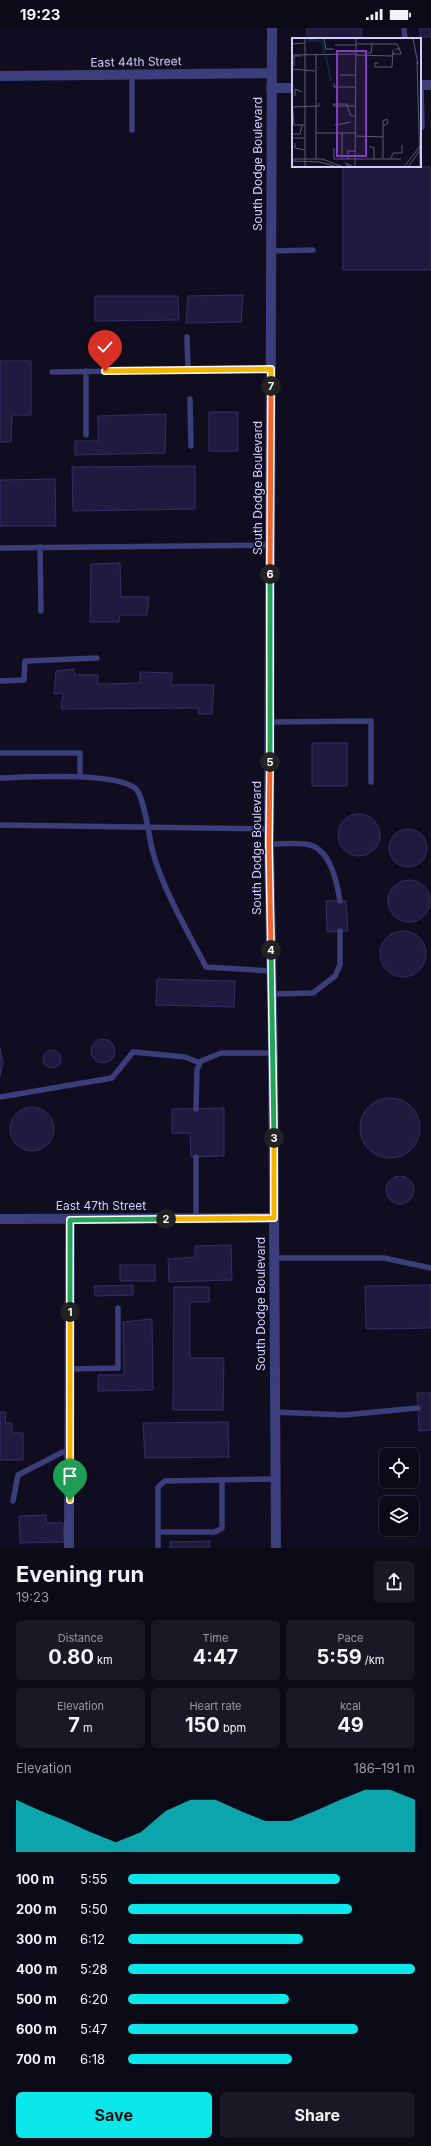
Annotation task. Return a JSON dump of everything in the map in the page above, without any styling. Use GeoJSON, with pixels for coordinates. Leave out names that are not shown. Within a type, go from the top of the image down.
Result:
{"type":"FeatureCollection","features":[{"type":"Feature","properties":{"kind":"street","name":"South Dodge Boulevard"},"geometry":{"type":"LineString","coordinates":[[272,28],[270,251],[271,722],[269,844],[273,1053],[274,1479],[276,1548]]}},
{"type":"Feature","properties":{"kind":"street","name":"East 44th Street"},"geometry":{"type":"LineString","coordinates":[[0,76],[272,73]]}},
{"type":"Feature","properties":{"kind":"street"},"geometry":{"type":"LineString","coordinates":[[271,88],[292,88]]}},
{"type":"Feature","properties":{"kind":"street","name":"East 47th Street"},"geometry":{"type":"LineString","coordinates":[[0,1219],[70,1220],[274,1218]]}},
{"type":"Feature","properties":{"kind":"street"},"geometry":{"type":"LineString","coordinates":[[69,1548],[70,1220]]}},
{"type":"Feature","properties":{"kind":"lane"},"geometry":{"type":"LineString","coordinates":[[404,28],[405,38]]}},
{"type":"Feature","properties":{"kind":"lane"},"geometry":{"type":"LineString","coordinates":[[132,75],[132,130]]}},
{"type":"Feature","properties":{"kind":"lane"},"geometry":{"type":"LineString","coordinates":[[422,127],[424,85]]}},
{"type":"Feature","properties":{"kind":"lane"},"geometry":{"type":"LineString","coordinates":[[270,251],[313,250]]}},
{"type":"Feature","properties":{"kind":"lane"},"geometry":{"type":"LineString","coordinates":[[105,337],[105,371]]}},
{"type":"Feature","properties":{"kind":"lane"},"geometry":{"type":"LineString","coordinates":[[187,337],[188,370]]}},
{"type":"Feature","properties":{"kind":"lane"},"geometry":{"type":"LineString","coordinates":[[52,372],[271,369]]}},
{"type":"Feature","properties":{"kind":"lane"},"geometry":{"type":"LineString","coordinates":[[86,371],[86,435]]}},
{"type":"Feature","properties":{"kind":"lane"},"geometry":{"type":"LineString","coordinates":[[190,399],[191,446]]}},
{"type":"Feature","properties":{"kind":"lane"},"geometry":{"type":"LineString","coordinates":[[0,548],[271,545]]}},
{"type":"Feature","properties":{"kind":"lane"},"geometry":{"type":"LineString","coordinates":[[40,547],[41,611]]}},
{"type":"Feature","properties":{"kind":"lane"},"geometry":{"type":"LineString","coordinates":[[0,681],[24,680],[25,661],[98,658]]}},
{"type":"Feature","properties":{"kind":"lane"},"geometry":{"type":"LineString","coordinates":[[271,722],[371,721],[371,782]]}},
{"type":"Feature","properties":{"kind":"lane"},"geometry":{"type":"LineString","coordinates":[[0,753],[80,753],[80,778]]}},
{"type":"Feature","properties":{"kind":"lane"},"geometry":{"type":"LineString","coordinates":[[0,778],[80,778],[123,782],[136,789],[142,801],[156,866],[206,967],[272,971]]}},
{"type":"Feature","properties":{"kind":"lane"},"geometry":{"type":"LineString","coordinates":[[0,825],[269,829]]}},
{"type":"Feature","properties":{"kind":"lane"},"geometry":{"type":"LineString","coordinates":[[269,844],[310,845],[323,854],[336,878],[340,901]]}},
{"type":"Feature","properties":{"kind":"lane"},"geometry":{"type":"LineString","coordinates":[[272,994],[313,993],[335,976],[340,965],[340,931]]}},
{"type":"Feature","properties":{"kind":"lane"},"geometry":{"type":"LineString","coordinates":[[0,1097],[112,1078],[133,1052],[185,1057],[200,1063]]}},
{"type":"Feature","properties":{"kind":"lane"},"geometry":{"type":"LineString","coordinates":[[196,1109],[197,1070],[200,1063],[221,1053],[273,1053]]}},
{"type":"Feature","properties":{"kind":"lane"},"geometry":{"type":"LineString","coordinates":[[196,1157],[196,1219]]}},
{"type":"Feature","properties":{"kind":"lane"},"geometry":{"type":"LineString","coordinates":[[274,1258],[384,1258],[431,1268]]}},
{"type":"Feature","properties":{"kind":"lane"},"geometry":{"type":"LineString","coordinates":[[70,1369],[118,1368],[118,1308]]}},
{"type":"Feature","properties":{"kind":"lane"},"geometry":{"type":"LineString","coordinates":[[275,1412],[344,1415],[418,1408]]}},
{"type":"Feature","properties":{"kind":"lane"},"geometry":{"type":"LineString","coordinates":[[13,1501],[18,1475],[63,1452],[70,1452]]}},
{"type":"Feature","properties":{"kind":"lane"},"geometry":{"type":"LineString","coordinates":[[158,1548],[158,1487],[165,1481],[274,1479]]}},
{"type":"Feature","properties":{"kind":"lane"},"geometry":{"type":"LineString","coordinates":[[158,1532],[215,1532],[222,1528],[222,1480]]}},
{"type":"Feature","properties":{"kind":"building"},"geometry":{"type":"Polygon","coordinates":[[[307,28],[362,28],[361,38],[307,38],[307,28]]]}},
{"type":"Feature","properties":{"kind":"building"},"geometry":{"type":"Polygon","coordinates":[[[420,28],[431,28],[431,37],[420,37],[420,28]]]}},
{"type":"Feature","properties":{"kind":"building"},"geometry":{"type":"Polygon","coordinates":[[[343,167],[431,167],[431,270],[343,270],[343,167]]]}},
{"type":"Feature","properties":{"kind":"building"},"geometry":{"type":"Polygon","coordinates":[[[243,295],[241,322],[186,323],[188,296],[243,295]]]}},
{"type":"Feature","properties":{"kind":"building"},"geometry":{"type":"Polygon","coordinates":[[[95,296],[178,296],[179,320],[95,321],[95,296]]]}},
{"type":"Feature","properties":{"kind":"building"},"geometry":{"type":"Polygon","coordinates":[[[0,361],[31,361],[31,415],[12,415],[11,442],[0,442],[0,361]]]}},
{"type":"Feature","properties":{"kind":"building"},"geometry":{"type":"Polygon","coordinates":[[[209,412],[238,412],[238,451],[209,451],[209,412]]]}},
{"type":"Feature","properties":{"kind":"building"},"geometry":{"type":"Polygon","coordinates":[[[166,414],[165,453],[75,455],[75,441],[98,441],[98,416],[166,414]]]}},
{"type":"Feature","properties":{"kind":"building"},"geometry":{"type":"Polygon","coordinates":[[[195,466],[195,509],[73,511],[72,467],[195,466]]]}},
{"type":"Feature","properties":{"kind":"building"},"geometry":{"type":"Polygon","coordinates":[[[55,479],[56,526],[0,526],[0,480],[55,479]]]}},
{"type":"Feature","properties":{"kind":"building"},"geometry":{"type":"Polygon","coordinates":[[[120,563],[121,597],[149,597],[147,615],[120,615],[119,622],[90,622],[91,564],[120,563]]]}},
{"type":"Feature","properties":{"kind":"building"},"geometry":{"type":"Polygon","coordinates":[[[74,669],[75,675],[98,675],[98,684],[140,683],[140,672],[172,673],[171,685],[214,685],[212,714],[199,714],[199,708],[61,709],[63,693],[54,694],[56,671],[74,669]]]}},
{"type":"Feature","properties":{"kind":"building"},"geometry":{"type":"Polygon","coordinates":[[[312,743],[347,743],[347,786],[312,786],[312,743]]]}},
{"type":"Feature","properties":{"kind":"building"},"geometry":{"type":"Polygon","coordinates":[[[359,814],[374,820],[380,835],[374,850],[359,856],[344,850],[338,835],[344,820],[359,814]]]}},
{"type":"Feature","properties":{"kind":"building"},"geometry":{"type":"Polygon","coordinates":[[[404,829],[412,829],[422,834],[426,841],[426,855],[422,862],[412,867],[404,867],[394,862],[392,859],[389,852],[389,844],[394,834],[397,832],[404,829]]]}},
{"type":"Feature","properties":{"kind":"building"},"geometry":{"type":"Polygon","coordinates":[[[405,880],[413,880],[424,886],[430,897],[430,905],[424,916],[413,922],[405,922],[394,916],[388,905],[388,897],[394,886],[405,880]]]}},
{"type":"Feature","properties":{"kind":"building"},"geometry":{"type":"Polygon","coordinates":[[[326,901],[346,901],[348,931],[327,932],[326,901]]]}},
{"type":"Feature","properties":{"kind":"building"},"geometry":{"type":"Polygon","coordinates":[[[398,931],[408,931],[416,935],[422,941],[426,949],[426,959],[422,967],[416,973],[408,977],[398,977],[390,973],[384,967],[380,959],[380,949],[384,941],[390,935],[398,931]]]}},
{"type":"Feature","properties":{"kind":"building"},"geometry":{"type":"Polygon","coordinates":[[[157,979],[235,981],[234,1007],[156,1005],[157,979]]]}},
{"type":"Feature","properties":{"kind":"building"},"geometry":{"type":"Polygon","coordinates":[[[103,1039],[108,1040],[114,1046],[114,1056],[108,1062],[103,1063],[98,1062],[92,1056],[91,1051],[92,1046],[98,1040],[103,1039]]]}},
{"type":"Feature","properties":{"kind":"building"},"geometry":{"type":"Polygon","coordinates":[[[0,1048],[3,1062],[0,1076],[0,1048]]]}},
{"type":"Feature","properties":{"kind":"building"},"geometry":{"type":"Polygon","coordinates":[[[52,1050],[58,1053],[61,1059],[58,1065],[52,1068],[46,1065],[43,1059],[46,1053],[52,1050]]]}},
{"type":"Feature","properties":{"kind":"building"},"geometry":{"type":"Polygon","coordinates":[[[384,1098],[396,1098],[412,1106],[418,1116],[420,1128],[418,1140],[412,1150],[396,1158],[384,1158],[368,1150],[360,1134],[360,1122],[368,1106],[384,1098]]]}},
{"type":"Feature","properties":{"kind":"building"},"geometry":{"type":"Polygon","coordinates":[[[32,1107],[44,1111],[50,1117],[54,1129],[50,1141],[44,1147],[32,1151],[20,1147],[14,1141],[10,1129],[14,1117],[20,1111],[32,1107]]]}},
{"type":"Feature","properties":{"kind":"building"},"geometry":{"type":"Polygon","coordinates":[[[224,1108],[224,1156],[191,1157],[190,1133],[172,1133],[172,1109],[224,1108]]]}},
{"type":"Feature","properties":{"kind":"building"},"geometry":{"type":"Polygon","coordinates":[[[400,1176],[406,1177],[410,1180],[413,1184],[413,1196],[410,1200],[406,1203],[400,1204],[394,1203],[390,1200],[387,1196],[386,1190],[387,1184],[390,1180],[394,1177],[400,1176]]]}},
{"type":"Feature","properties":{"kind":"building"},"geometry":{"type":"Polygon","coordinates":[[[231,1245],[232,1280],[169,1282],[168,1259],[195,1257],[195,1246],[231,1245]]]}},
{"type":"Feature","properties":{"kind":"building"},"geometry":{"type":"Polygon","coordinates":[[[120,1265],[155,1265],[155,1281],[120,1281],[120,1265]]]}},
{"type":"Feature","properties":{"kind":"building"},"geometry":{"type":"Polygon","coordinates":[[[133,1285],[133,1295],[95,1296],[94,1286],[133,1285]]]}},
{"type":"Feature","properties":{"kind":"building"},"geometry":{"type":"Polygon","coordinates":[[[431,1285],[431,1328],[366,1329],[365,1286],[431,1285]]]}},
{"type":"Feature","properties":{"kind":"building"},"geometry":{"type":"Polygon","coordinates":[[[174,1287],[209,1287],[209,1302],[190,1302],[190,1358],[224,1358],[223,1410],[173,1410],[174,1287]]]}},
{"type":"Feature","properties":{"kind":"building"},"geometry":{"type":"Polygon","coordinates":[[[152,1319],[153,1390],[98,1391],[98,1375],[124,1375],[123,1322],[152,1319]]]}},
{"type":"Feature","properties":{"kind":"building"},"geometry":{"type":"Polygon","coordinates":[[[417,1393],[431,1393],[431,1430],[419,1431],[417,1393]]]}},
{"type":"Feature","properties":{"kind":"building"},"geometry":{"type":"Polygon","coordinates":[[[0,1412],[6,1412],[5,1423],[12,1423],[12,1433],[23,1433],[23,1460],[0,1460],[0,1412]]]}},
{"type":"Feature","properties":{"kind":"building"},"geometry":{"type":"Polygon","coordinates":[[[228,1422],[229,1457],[145,1458],[143,1423],[228,1422]]]}},
{"type":"Feature","properties":{"kind":"building"},"geometry":{"type":"Polygon","coordinates":[[[46,1515],[46,1523],[63,1523],[64,1542],[20,1543],[19,1516],[46,1515]]]}},
{"type":"Feature","properties":{"kind":"building"},"geometry":{"type":"Polygon","coordinates":[[[210,1541],[210,1548],[170,1548],[170,1542],[210,1541]]]}},
{"type":"Feature","properties":{"kind":"route"},"geometry":{"type":"LineString","coordinates":[[70,1500],[70,1220],[274,1218],[272,971],[269,844],[271,722],[271,369],[105,371]]}}]}
